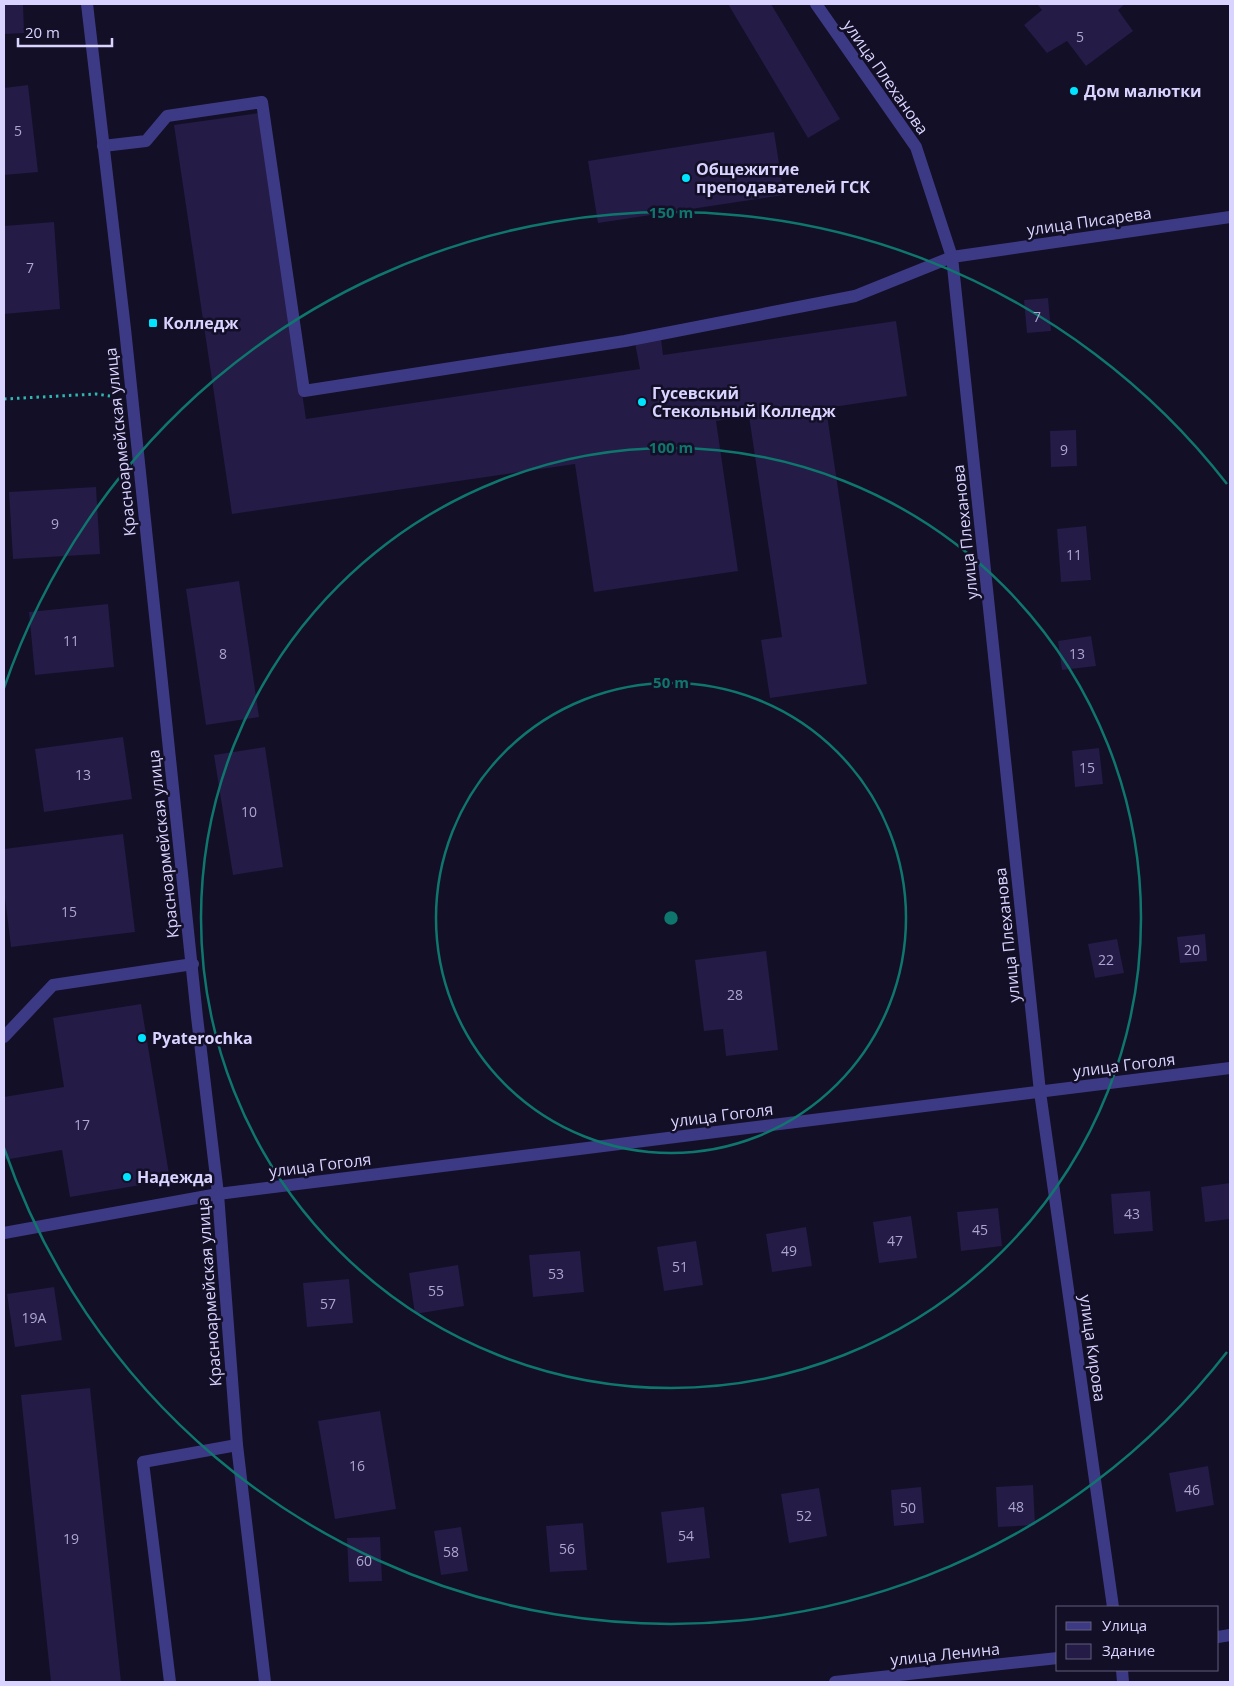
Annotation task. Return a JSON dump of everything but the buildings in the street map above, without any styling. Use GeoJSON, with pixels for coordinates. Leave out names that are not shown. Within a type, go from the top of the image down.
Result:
{"type":"FeatureCollection","features":[{"type":"Feature","properties":{"kind":"street","name":"Красноармейская улица"},"geometry":{"type":"LineString","coordinates":[[87,4],[132,399],[218,1194],[237,1445],[265,1682]]}},
{"type":"Feature","properties":{"kind":"street","name":"улица Плеханова"},"geometry":{"type":"LineString","coordinates":[[816,4],[916,147],[952,257],[1040,1092]]}},
{"type":"Feature","properties":{"kind":"street","name":"улица Писарева"},"geometry":{"type":"LineString","coordinates":[[103,146],[146,141],[167,116],[262,102],[304,391],[624,341],[855,296],[952,257],[1230,217]]}},
{"type":"Feature","properties":{"kind":"street"},"geometry":{"type":"LineString","coordinates":[[4,1037],[53,985],[193,964]]}},
{"type":"Feature","properties":{"kind":"street","name":"улица Гоголя"},"geometry":{"type":"LineString","coordinates":[[4,1233],[218,1194],[1230,1068]]}},
{"type":"Feature","properties":{"kind":"street","name":"улица Кирова"},"geometry":{"type":"LineString","coordinates":[[1040,1092],[1113,1606]]}},
{"type":"Feature","properties":{"kind":"street"},"geometry":{"type":"LineString","coordinates":[[170,1682],[144,1462],[237,1445]]}},
{"type":"Feature","properties":{"kind":"street","name":"улица Ленина"},"geometry":{"type":"LineString","coordinates":[[835,1682],[1056,1658]]}},
{"type":"Feature","properties":{"kind":"path"},"geometry":{"type":"LineString","coordinates":[[4,399],[96,394],[132,399]]}},
{"type":"Feature","properties":{"kind":"place","name":"Дом малютки"},"geometry":{"type":"Point","coordinates":[1074,91]}},
{"type":"Feature","properties":{"kind":"place","name":"Общежитие преподавателей ГСК"},"geometry":{"type":"Point","coordinates":[686,178]}},
{"type":"Feature","properties":{"kind":"place","name":"Колледж"},"geometry":{"type":"Point","coordinates":[153,323]}},
{"type":"Feature","properties":{"kind":"place","name":"Гусевский Стекольный Колледж"},"geometry":{"type":"Point","coordinates":[642,402]}},
{"type":"Feature","properties":{"kind":"place","name":"Pyaterochka"},"geometry":{"type":"Point","coordinates":[142,1038]}},
{"type":"Feature","properties":{"kind":"place","name":"Надежда"},"geometry":{"type":"Point","coordinates":[127,1177]}}]}
